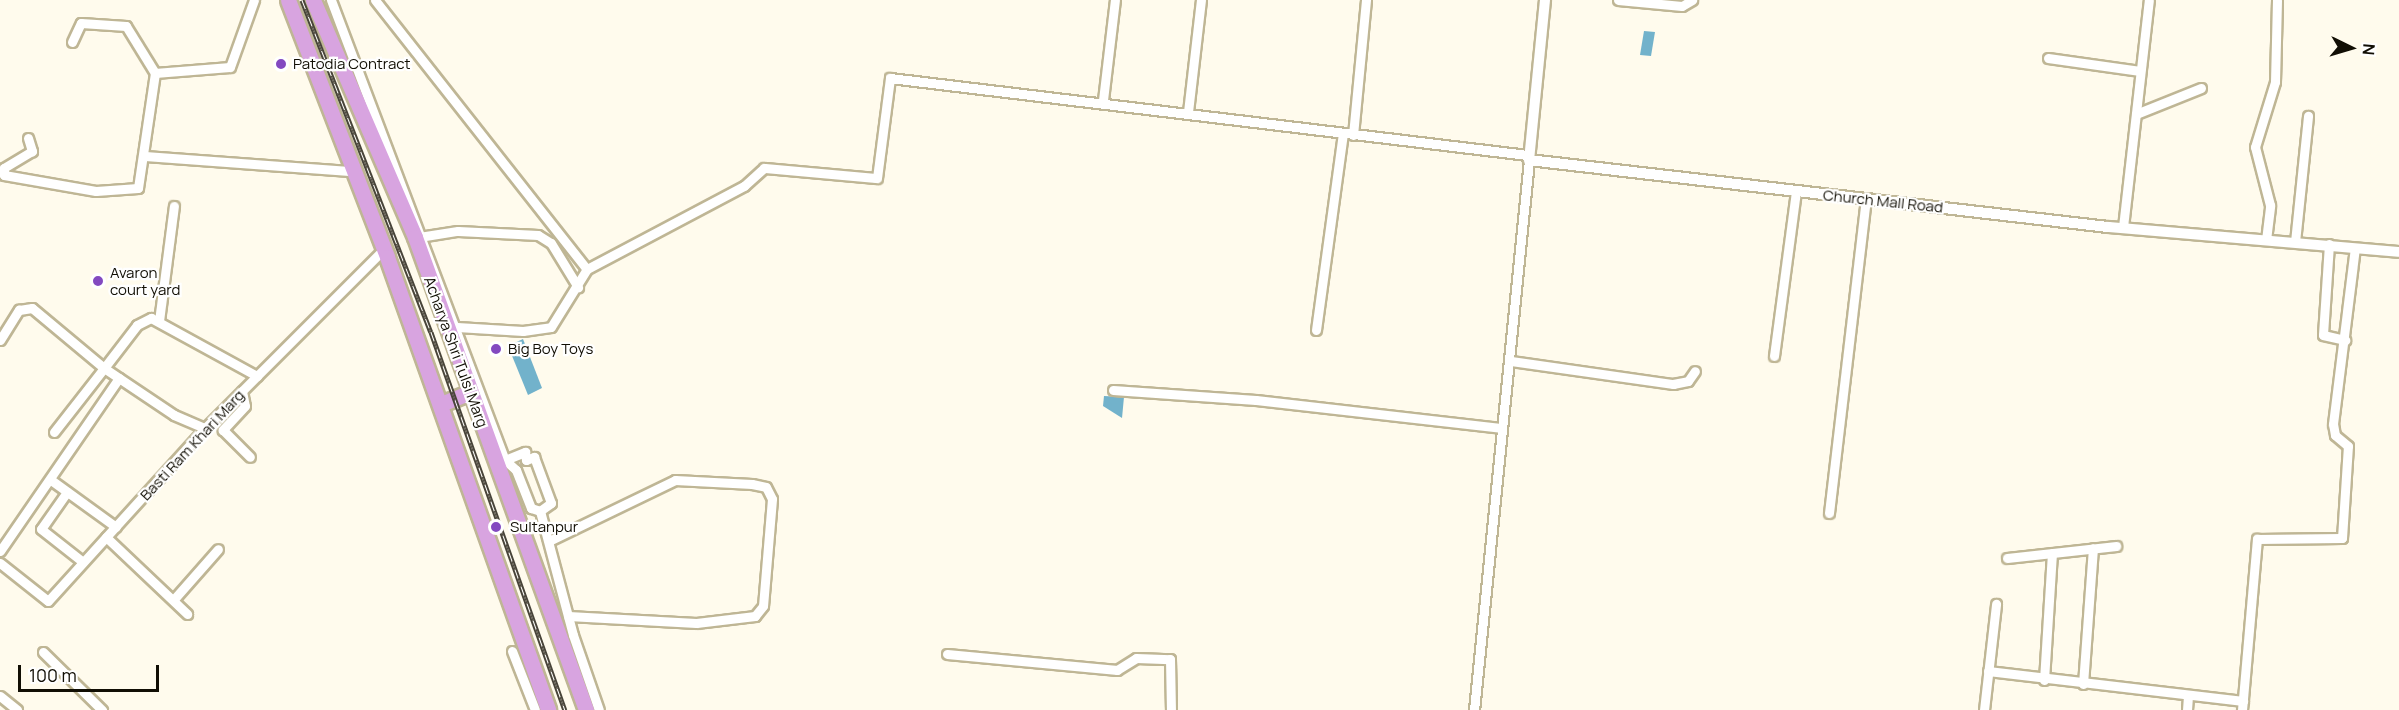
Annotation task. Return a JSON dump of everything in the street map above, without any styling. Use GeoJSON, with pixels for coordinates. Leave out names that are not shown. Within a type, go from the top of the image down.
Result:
{"type":"FeatureCollection","features":[{"type":"Feature","properties":{"kind":"highway"},"geometry":{"type":"LineString","coordinates":[[288,0],[441,404],[548,710]]}},
{"type":"Feature","properties":{"kind":"highway","name":"Acharya Shri Tulsi Marg"},"geometry":{"type":"LineString","coordinates":[[313,0],[419,237],[470,392],[586,710]]}},
{"type":"Feature","properties":{"kind":"highway"},"geometry":{"type":"LineString","coordinates":[[441,404],[470,392]]}},
{"type":"Feature","properties":{"kind":"street"},"geometry":{"type":"LineString","coordinates":[[155,73],[230,67],[245,14],[254,0]]}},
{"type":"Feature","properties":{"kind":"street"},"geometry":{"type":"LineString","coordinates":[[331,0],[419,237],[457,327],[505,459],[516,470],[531,508],[540,511]]}},
{"type":"Feature","properties":{"kind":"street"},"geometry":{"type":"LineString","coordinates":[[375,0],[587,269]]}},
{"type":"Feature","properties":{"kind":"street"},"geometry":{"type":"LineString","coordinates":[[1103,100],[1115,0]]}},
{"type":"Feature","properties":{"kind":"street"},"geometry":{"type":"LineString","coordinates":[[1188,112],[1201,0]]}},
{"type":"Feature","properties":{"kind":"street"},"geometry":{"type":"LineString","coordinates":[[1316,330],[1348,134],[1366,0]]}},
{"type":"Feature","properties":{"kind":"street"},"geometry":{"type":"LineString","coordinates":[[1474,710],[1500,428],[1511,361],[1528,157],[1545,0]]}},
{"type":"Feature","properties":{"kind":"street"},"geometry":{"type":"LineString","coordinates":[[1618,0],[1682,6],[1692,0]]}},
{"type":"Feature","properties":{"kind":"street"},"geometry":{"type":"LineString","coordinates":[[2123,228],[2149,0]]}},
{"type":"Feature","properties":{"kind":"street"},"geometry":{"type":"LineString","coordinates":[[2266,240],[2270,205],[2255,147],[2275,82],[2277,0]]}},
{"type":"Feature","properties":{"kind":"street"},"geometry":{"type":"LineString","coordinates":[[28,138],[32,151],[4,168],[4,176],[96,191],[131,190],[142,182],[155,73],[126,26],[81,23],[72,42]]}},
{"type":"Feature","properties":{"kind":"street"},"geometry":{"type":"LineString","coordinates":[[2048,58],[2140,71]]}},
{"type":"Feature","properties":{"kind":"street"},"geometry":{"type":"LineString","coordinates":[[457,327],[544,329],[558,320],[587,269],[744,186],[764,168],[877,177],[889,78],[1103,100],[1528,157]]}},
{"type":"Feature","properties":{"kind":"street"},"geometry":{"type":"LineString","coordinates":[[2136,114],[2201,88]]}},
{"type":"Feature","properties":{"kind":"street"},"geometry":{"type":"LineString","coordinates":[[2295,242],[2308,116]]}},
{"type":"Feature","properties":{"kind":"street"},"geometry":{"type":"LineString","coordinates":[[146,156],[351,171]]}},
{"type":"Feature","properties":{"kind":"street","name":"Church Mall Road"},"geometry":{"type":"LineString","coordinates":[[1528,157],[1796,192],[2123,228],[2329,244],[2399,252]]}},
{"type":"Feature","properties":{"kind":"street"},"geometry":{"type":"LineString","coordinates":[[1774,356],[1796,192]]}},
{"type":"Feature","properties":{"kind":"street"},"geometry":{"type":"LineString","coordinates":[[1829,513],[1866,199]]}},
{"type":"Feature","properties":{"kind":"street"},"geometry":{"type":"LineString","coordinates":[[159,321],[174,206]]}},
{"type":"Feature","properties":{"kind":"street"},"geometry":{"type":"LineString","coordinates":[[419,237],[459,231],[538,235],[551,243],[578,287]]}},
{"type":"Feature","properties":{"kind":"street"},"geometry":{"type":"LineString","coordinates":[[2329,244],[2323,335],[2345,340]]}},
{"type":"Feature","properties":{"kind":"street"},"geometry":{"type":"LineString","coordinates":[[1988,671],[2044,680],[2188,695],[2242,705],[2256,541],[2342,538],[2348,446],[2335,435],[2333,424],[2355,248]]}},
{"type":"Feature","properties":{"kind":"street","name":"Basti Ram Khari Marg"},"geometry":{"type":"LineString","coordinates":[[0,563],[48,601],[205,428],[384,249]]}},
{"type":"Feature","properties":{"kind":"street"},"geometry":{"type":"LineString","coordinates":[[0,340],[19,310],[32,308],[104,368],[205,428]]}},
{"type":"Feature","properties":{"kind":"street"},"geometry":{"type":"LineString","coordinates":[[54,432],[141,321],[159,321],[257,376]]}},
{"type":"Feature","properties":{"kind":"street"},"geometry":{"type":"LineString","coordinates":[[1511,361],[1665,383],[1685,382],[1695,371]]}},
{"type":"Feature","properties":{"kind":"street"},"geometry":{"type":"LineString","coordinates":[[0,551],[119,378]]}},
{"type":"Feature","properties":{"kind":"street"},"geometry":{"type":"LineString","coordinates":[[1113,390],[1256,399],[1500,428]]}},
{"type":"Feature","properties":{"kind":"street"},"geometry":{"type":"LineString","coordinates":[[242,391],[245,406],[223,430],[250,457]]}},
{"type":"Feature","properties":{"kind":"street"},"geometry":{"type":"LineString","coordinates":[[505,459],[525,452],[526,460],[534,457],[551,503],[540,511]]}},
{"type":"Feature","properties":{"kind":"street"},"geometry":{"type":"LineString","coordinates":[[51,480],[116,527]]}},
{"type":"Feature","properties":{"kind":"street"},"geometry":{"type":"LineString","coordinates":[[551,540],[668,482],[752,484],[771,493],[768,567],[763,606],[755,616],[696,623],[568,616]]}},
{"type":"Feature","properties":{"kind":"street"},"geometry":{"type":"LineString","coordinates":[[67,492],[41,529],[83,562]]}},
{"type":"Feature","properties":{"kind":"street"},"geometry":{"type":"LineString","coordinates":[[540,511],[551,540],[568,616],[599,710]]}},
{"type":"Feature","properties":{"kind":"street"},"geometry":{"type":"LineString","coordinates":[[106,537],[175,598],[187,614]]}},
{"type":"Feature","properties":{"kind":"street"},"geometry":{"type":"LineString","coordinates":[[2007,558],[2116,546]]}},
{"type":"Feature","properties":{"kind":"street"},"geometry":{"type":"LineString","coordinates":[[2084,684],[2093,548]]}},
{"type":"Feature","properties":{"kind":"street"},"geometry":{"type":"LineString","coordinates":[[175,598],[218,549]]}},
{"type":"Feature","properties":{"kind":"street"},"geometry":{"type":"LineString","coordinates":[[2044,680],[2052,553]]}},
{"type":"Feature","properties":{"kind":"street"},"geometry":{"type":"LineString","coordinates":[[1984,710],[1996,604]]}},
{"type":"Feature","properties":{"kind":"street"},"geometry":{"type":"LineString","coordinates":[[512,651],[535,710]]}},
{"type":"Feature","properties":{"kind":"street"},"geometry":{"type":"LineString","coordinates":[[43,652],[102,710]]}},
{"type":"Feature","properties":{"kind":"street"},"geometry":{"type":"LineString","coordinates":[[947,654],[1117,670],[1136,658],[1170,659],[1171,710]]}},
{"type":"Feature","properties":{"kind":"street"},"geometry":{"type":"LineString","coordinates":[[2187,710],[2188,695]]}},
{"type":"Feature","properties":{"kind":"street"},"geometry":{"type":"LineString","coordinates":[[0,696],[17,710]]}},
{"type":"Feature","properties":{"kind":"water"},"geometry":{"type":"Polygon","coordinates":[[[1644,31],[1655,32],[1651,56],[1640,55],[1644,31]]]}},
{"type":"Feature","properties":{"kind":"water"},"geometry":{"type":"Polygon","coordinates":[[[523,339],[542,388],[528,395],[508,346],[523,339]]]}},
{"type":"Feature","properties":{"kind":"water"},"geometry":{"type":"Polygon","coordinates":[[[1104,396],[1124,397],[1122,418],[1103,406],[1104,396]]]}},
{"type":"Feature","properties":{"kind":"railway"},"geometry":{"type":"LineString","coordinates":[[302,0],[431,332],[565,710]]}},
{"type":"Feature","properties":{"kind":"place","name":"Patodia Contract"},"geometry":{"type":"Point","coordinates":[281,64]}},
{"type":"Feature","properties":{"kind":"place","name":"Avaron court yard"},"geometry":{"type":"Point","coordinates":[98,281]}},
{"type":"Feature","properties":{"kind":"place","name":"Big Boy Toys"},"geometry":{"type":"Point","coordinates":[496,349]}},
{"type":"Feature","properties":{"kind":"place","name":"Sultanpur"},"geometry":{"type":"Point","coordinates":[496,527]}}]}
